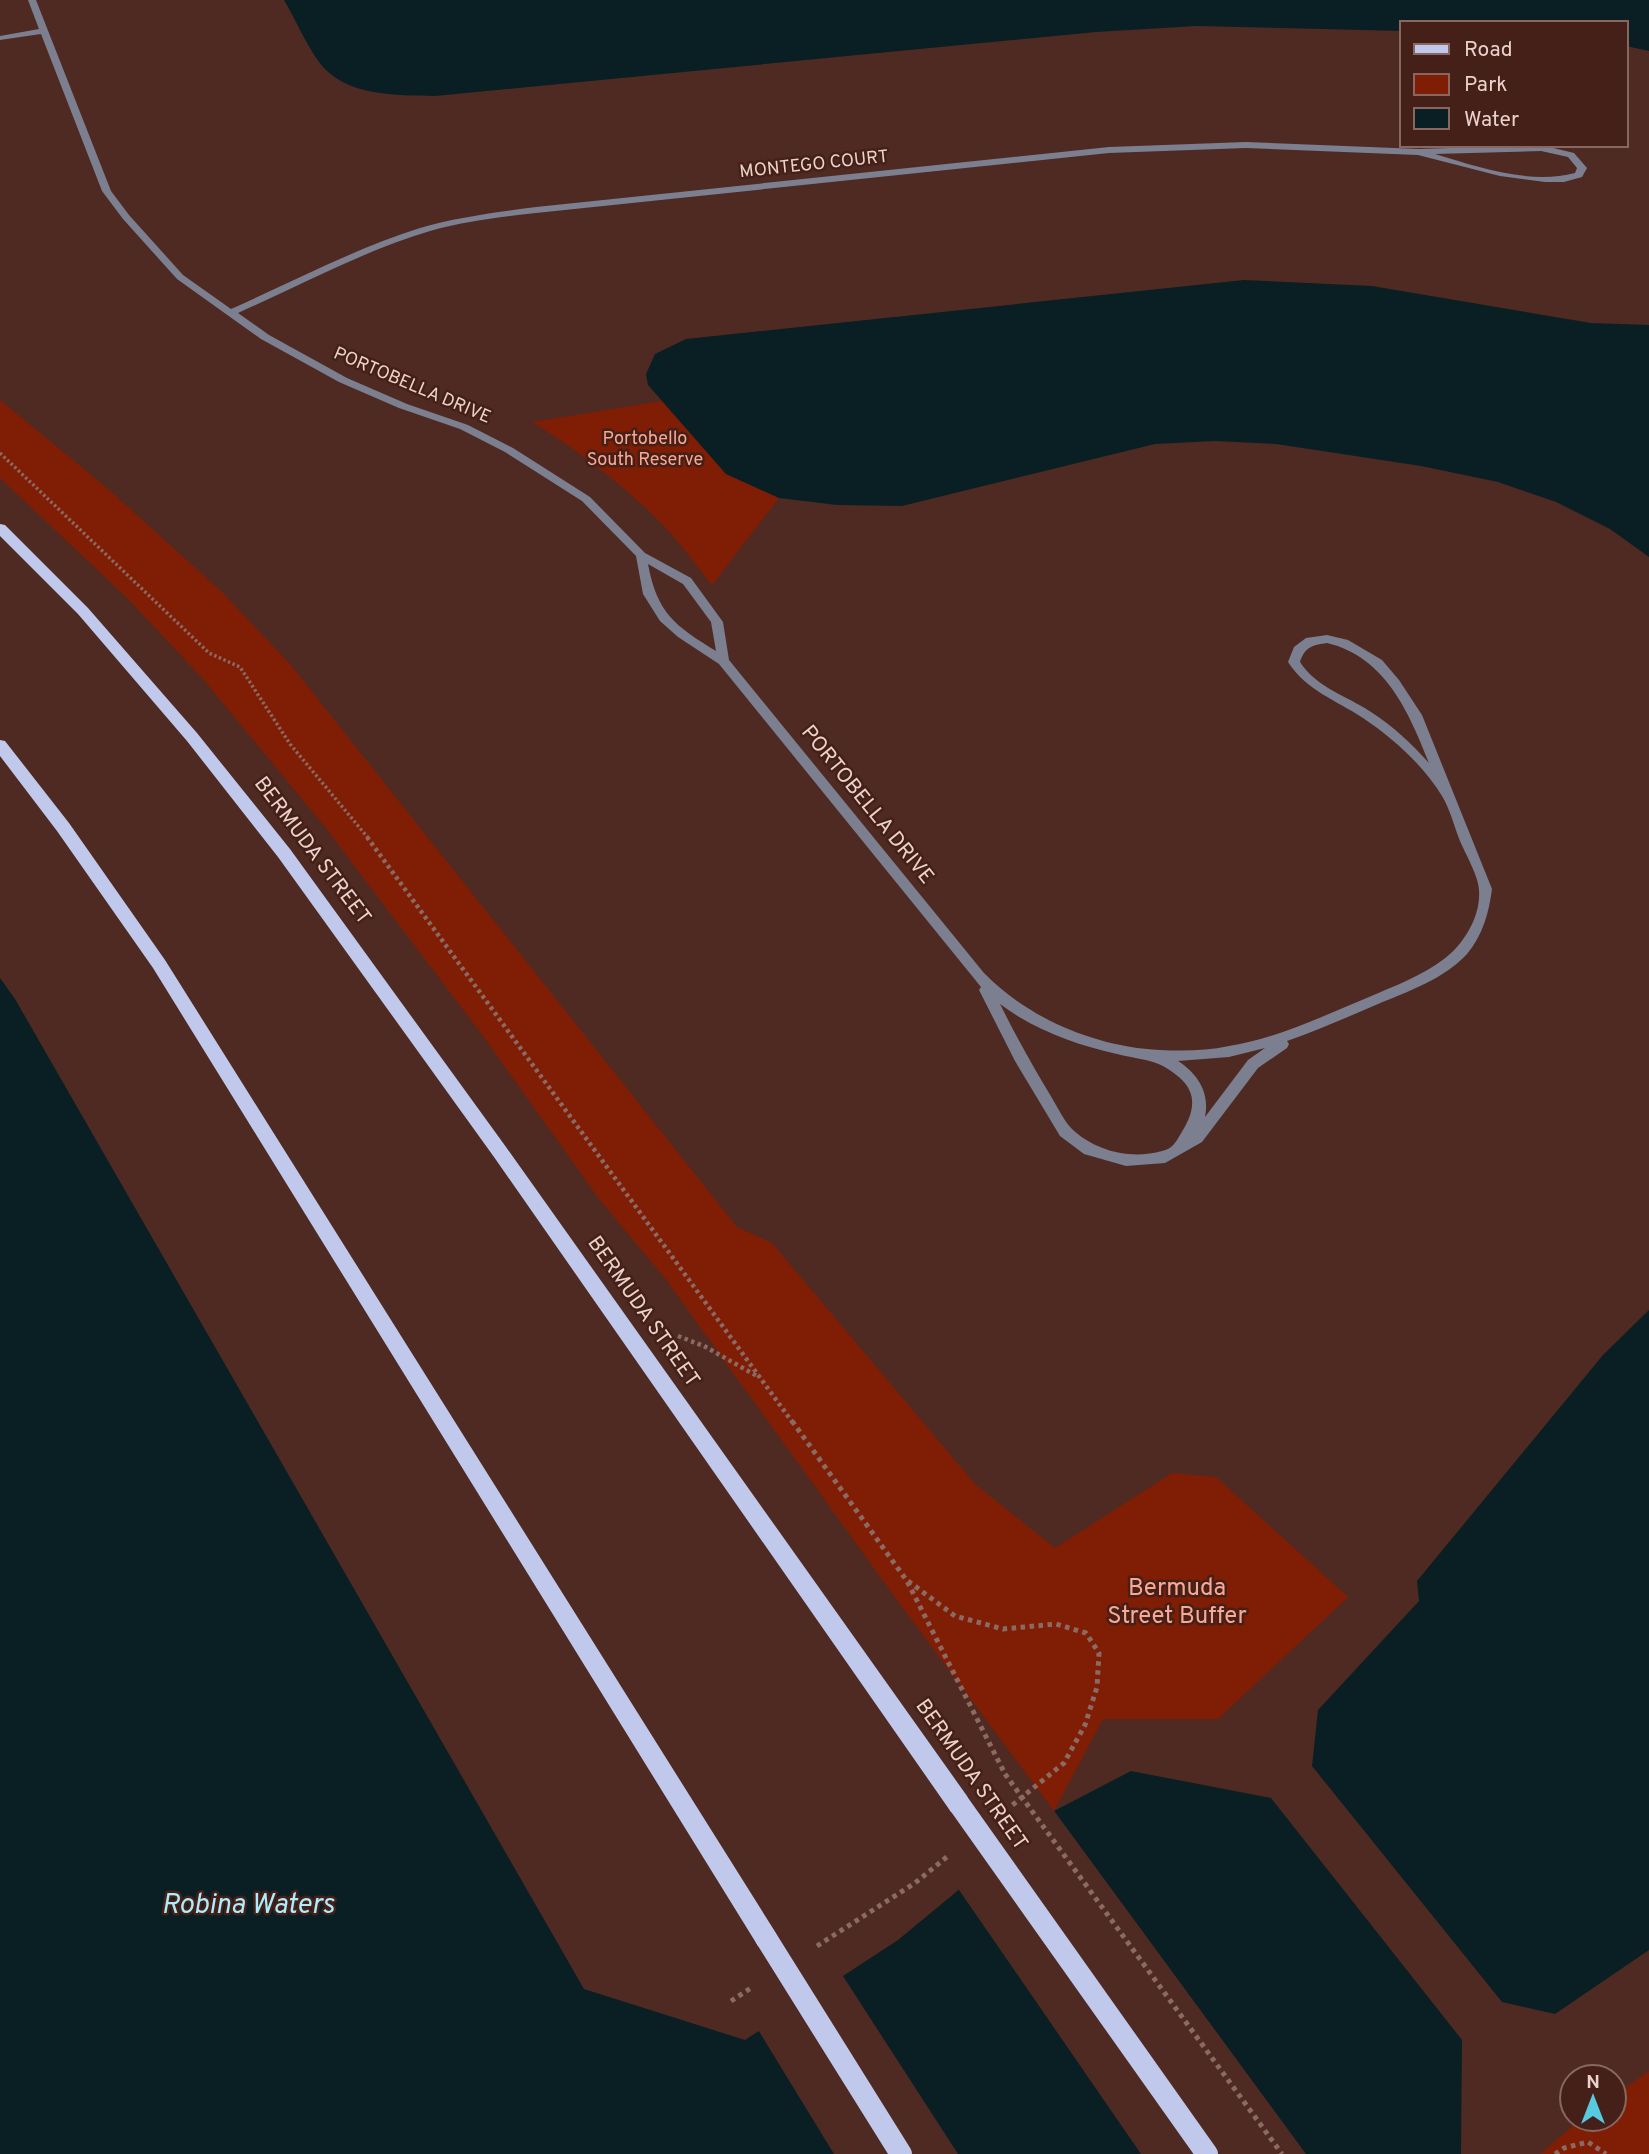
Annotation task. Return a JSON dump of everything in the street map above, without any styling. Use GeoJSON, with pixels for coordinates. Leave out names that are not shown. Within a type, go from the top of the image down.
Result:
{"type":"FeatureCollection","features":[{"type":"Feature","properties":{"kind":"main road","name":"BERMUDA STREET"},"geometry":{"type":"LineString","coordinates":[[0,528],[83,611],[192,737],[275,843],[500,1152],[1207,2154]]}},
{"type":"Feature","properties":{"kind":"main road"},"geometry":{"type":"LineString","coordinates":[[0,746],[62,827],[159,964],[901,2154]]}},
{"type":"Feature","properties":{"kind":"street","name":"PORTOBELLA DRIVE"},"geometry":{"type":"LineString","coordinates":[[32,0],[107,191],[126,217],[180,277],[265,337],[343,380],[464,427],[509,450],[586,499],[641,555],[687,581],[717,622],[723,661]]}},
{"type":"Feature","properties":{"kind":"street"},"geometry":{"type":"LineString","coordinates":[[0,38],[44,31]]}},
{"type":"Feature","properties":{"kind":"street","name":"MONTEGO COURT"},"geometry":{"type":"LineString","coordinates":[[230,313],[387,244],[426,230],[471,219],[1109,150],[1246,145],[1419,152],[1541,148],[1571,155],[1582,168],[1579,175],[1570,179],[1543,180],[1464,166],[1419,152]]}},
{"type":"Feature","properties":{"kind":"street","name":"PORTOBELLA DRIVE"},"geometry":{"type":"LineString","coordinates":[[641,555],[652,599],[659,608],[680,634],[723,661],[1001,1001],[1041,1024],[1115,1051],[1176,1058],[1235,1053],[1293,1036],[1423,979],[1455,958],[1476,934],[1484,912],[1486,889],[1416,715],[1378,663],[1344,643],[1327,639],[1310,641],[1298,650],[1294,662],[1300,674],[1315,686],[1368,715],[1428,766],[1447,793]]}},
{"type":"Feature","properties":{"kind":"street","name":"PORTOBELLA DRIVE"},"geometry":{"type":"LineString","coordinates":[[979,977],[1020,1057],[1065,1132],[1089,1150],[1126,1160],[1165,1157],[1197,1139],[1252,1064],[1293,1036]]}},
{"type":"Feature","properties":{"kind":"street","name":"PORTOBELLA DRIVE"},"geometry":{"type":"LineString","coordinates":[[1157,1056],[1185,1071],[1199,1094],[1199,1115],[1192,1132],[1178,1150]]}},
{"type":"Feature","properties":{"kind":"path"},"geometry":{"type":"LineString","coordinates":[[0,453],[209,653],[240,667],[290,744],[384,857],[907,1581],[1005,1774],[1282,2154]]}},
{"type":"Feature","properties":{"kind":"path"},"geometry":{"type":"LineString","coordinates":[[611,1311],[704,1346],[761,1378]]}},
{"type":"Feature","properties":{"kind":"path"},"geometry":{"type":"LineString","coordinates":[[1555,2154],[1564,2148],[1588,2142],[1606,2154]]}},
{"type":"Feature","properties":{"kind":"green space","name":"Bermuda Street Buffer"},"geometry":{"type":"Polygon","coordinates":[[[0,400],[107,488],[222,592],[290,664],[737,1227],[772,1243],[975,1484],[1055,1548],[1172,1473],[1216,1477],[1348,1597],[1218,1719],[1103,1719],[1054,1811],[894,1596],[664,1277],[599,1199],[483,1036],[325,827],[203,679],[127,598],[0,478],[0,400]]]}},
{"type":"Feature","properties":{"kind":"green space","name":"Portobello South Reserve"},"geometry":{"type":"Polygon","coordinates":[[[662,401],[726,474],[779,498],[712,585],[650,512],[584,457],[532,422],[662,401]]]}},
{"type":"Feature","properties":{"kind":"green space"},"geometry":{"type":"Polygon","coordinates":[[[1649,2071],[1649,2154],[1540,2154],[1565,2133],[1628,2133],[1628,2086],[1649,2071]]]}},
{"type":"Feature","properties":{"kind":"water"},"geometry":{"type":"Polygon","coordinates":[[[284,0],[1649,0],[1649,51],[1628,46],[1628,21],[1400,21],[1400,31],[1196,26],[1096,32],[435,96],[388,94],[357,88],[330,73],[314,55],[284,0]]]}},
{"type":"Feature","properties":{"kind":"water"},"geometry":{"type":"Polygon","coordinates":[[[1244,280],[1372,286],[1591,323],[1649,325],[1649,557],[1610,529],[1556,502],[1498,482],[1421,466],[1276,444],[1215,441],[1155,444],[902,506],[837,505],[779,498],[726,474],[648,385],[646,374],[655,354],[686,339],[1244,280]]]}},
{"type":"Feature","properties":{"kind":"water","name":"Robina Waters"},"geometry":{"type":"Polygon","coordinates":[[[0,978],[15,999],[584,1989],[745,2040],[898,1940],[1054,1811],[1131,1771],[1271,1798],[1462,2040],[1461,2154],[0,2154],[0,978]]]}},
{"type":"Feature","properties":{"kind":"water"},"geometry":{"type":"Polygon","coordinates":[[[1649,1310],[1649,1950],[1555,2014],[1502,2002],[1312,1766],[1318,1710],[1419,1601],[1417,1581],[1603,1355],[1649,1310]]]}},
{"type":"Feature","properties":{"kind":"pier"},"geometry":{"type":"Polygon","coordinates":[[[1052,1808],[1306,2154],[1141,2154],[957,1887],[1052,1808]]]}},
{"type":"Feature","properties":{"kind":"pier"},"geometry":{"type":"Polygon","coordinates":[[[841,1973],[958,2154],[834,2154],[757,2028],[841,1973]]]}}]}
